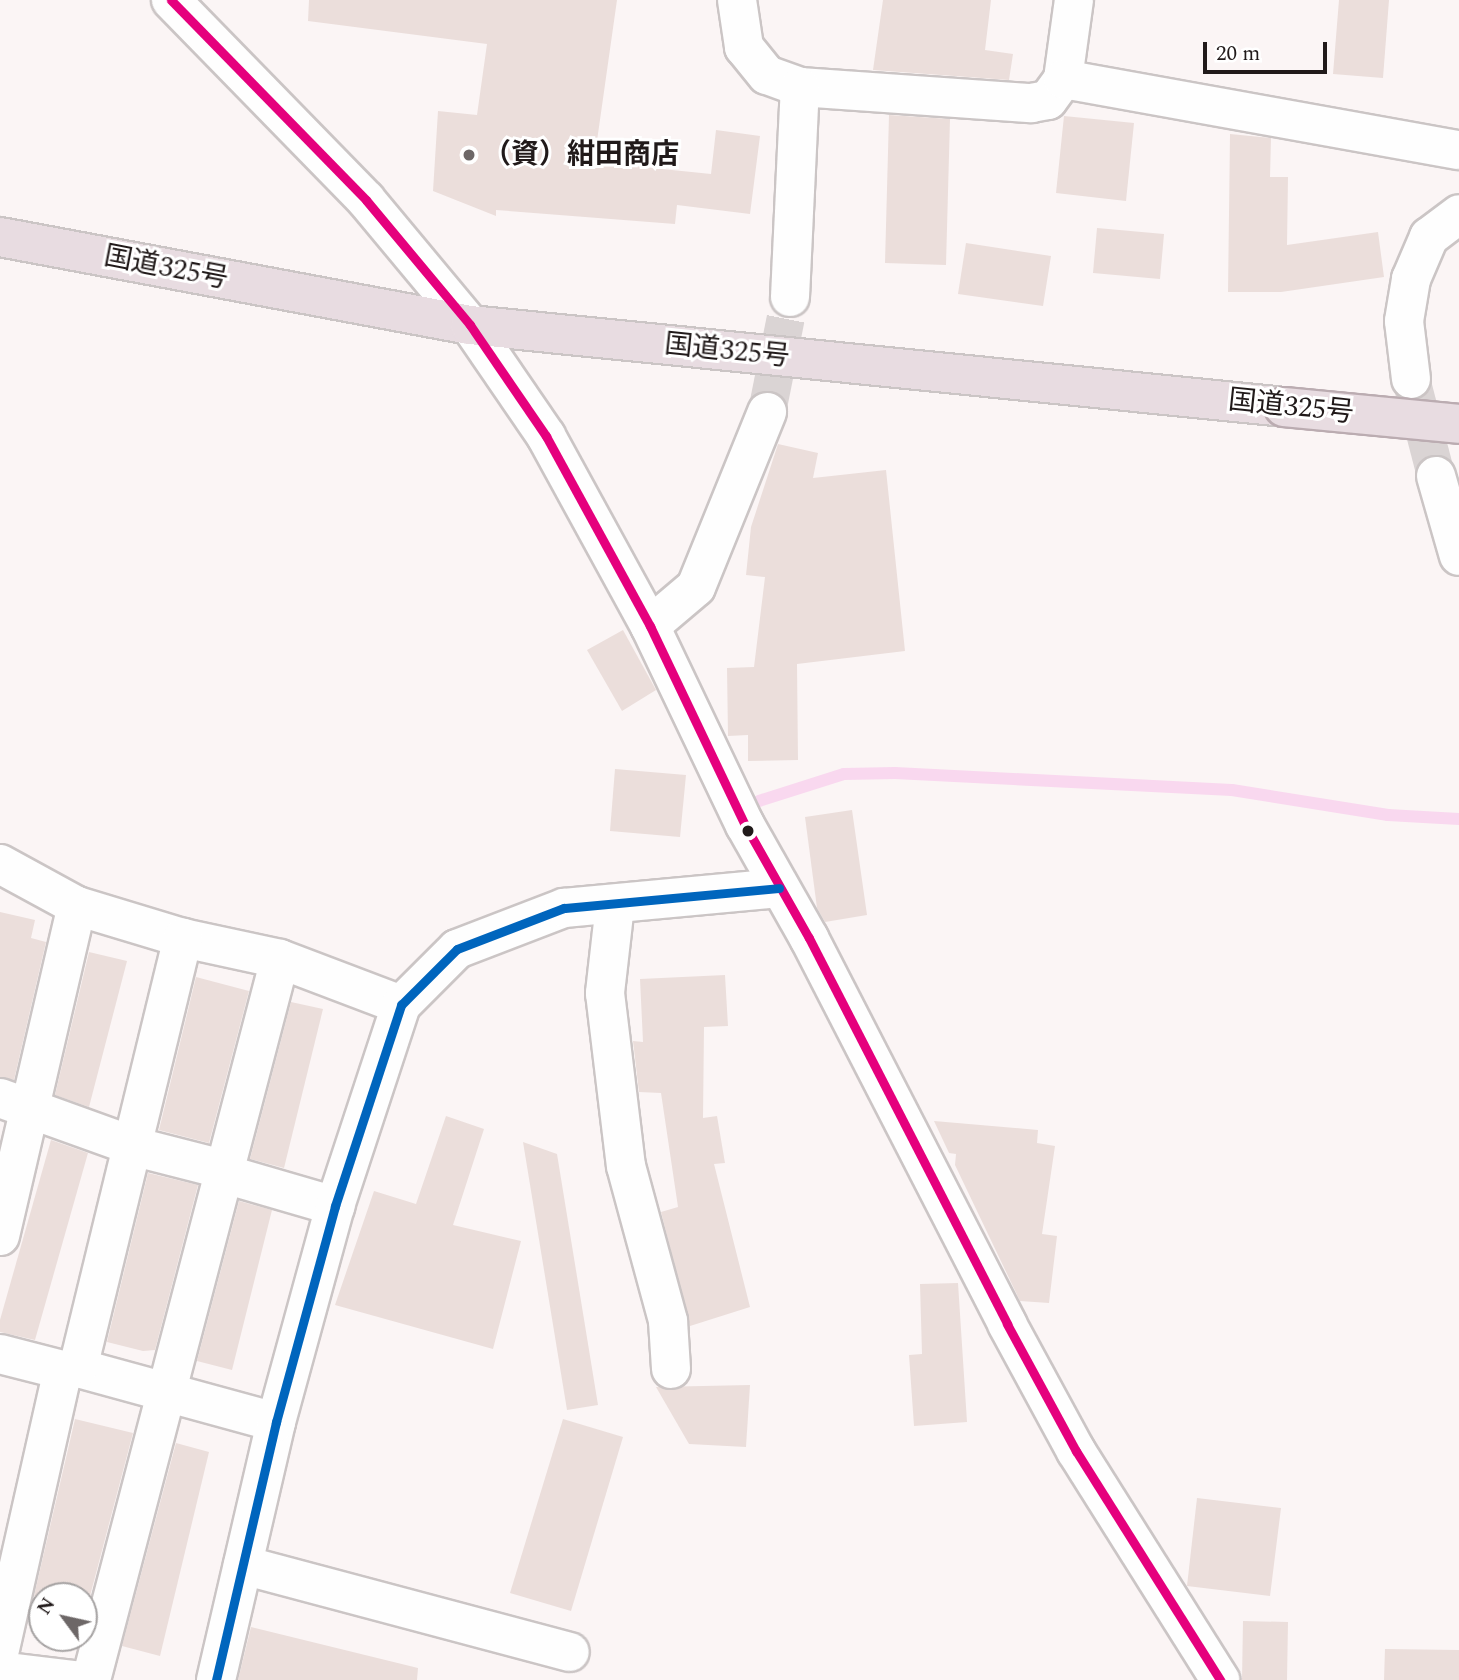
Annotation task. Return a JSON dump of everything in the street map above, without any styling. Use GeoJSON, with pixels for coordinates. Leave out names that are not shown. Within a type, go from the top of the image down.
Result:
{"type":"FeatureCollection","features":[{"type":"Feature","properties":{"kind":"highway","name":"国道325号"},"geometry":{"type":"LineString","coordinates":[[0,237],[470,326],[1459,424]]}},
{"type":"Feature","properties":{"kind":"street"},"geometry":{"type":"LineString","coordinates":[[171,0],[366,200],[470,326],[546,436],[650,626],[779,888],[1076,1451],[1220,1680]]}},
{"type":"Feature","properties":{"kind":"street"},"geometry":{"type":"LineString","coordinates":[[737,0],[744,47],[767,75],[800,87],[1031,103],[1048,100],[1063,79],[1074,0]]}},
{"type":"Feature","properties":{"kind":"street"},"geometry":{"type":"LineString","coordinates":[[1063,79],[1459,150]]}},
{"type":"Feature","properties":{"kind":"street"},"geometry":{"type":"LineString","coordinates":[[790,298],[800,87]]}},
{"type":"Feature","properties":{"kind":"street"},"geometry":{"type":"LineString","coordinates":[[1411,379],[1404,321],[1411,279],[1429,237],[1459,214]]}},
{"type":"Feature","properties":{"kind":"street"},"geometry":{"type":"LineString","coordinates":[[650,626],[696,587],[766,412]]}},
{"type":"Feature","properties":{"kind":"street"},"geometry":{"type":"LineString","coordinates":[[1436,476],[1459,556]]}},
{"type":"Feature","properties":{"kind":"street"},"geometry":{"type":"LineString","coordinates":[[0,864],[77,906],[183,938],[280,959],[401,1005]]}},
{"type":"Feature","properties":{"kind":"street"},"geometry":{"type":"LineString","coordinates":[[216,1680],[276,1422],[335,1206],[401,1005],[457,948],[488,933],[564,908],[779,888]]}},
{"type":"Feature","properties":{"kind":"street"},"geometry":{"type":"LineString","coordinates":[[615,905],[605,993],[626,1166],[668,1321],[671,1369]]}},
{"type":"Feature","properties":{"kind":"street"},"geometry":{"type":"LineString","coordinates":[[0,1236],[15,1102],[77,906]]}},
{"type":"Feature","properties":{"kind":"street"},"geometry":{"type":"LineString","coordinates":[[74,1680],[1,1667],[71,1369],[136,1147],[183,938]]}},
{"type":"Feature","properties":{"kind":"street"},"geometry":{"type":"LineString","coordinates":[[92,1680],[280,959]]}},
{"type":"Feature","properties":{"kind":"street"},"geometry":{"type":"LineString","coordinates":[[15,1102],[136,1147],[335,1206]]}},
{"type":"Feature","properties":{"kind":"street"},"geometry":{"type":"LineString","coordinates":[[0,1354],[166,1392],[276,1422]]}},
{"type":"Feature","properties":{"kind":"street"},"geometry":{"type":"LineString","coordinates":[[243,1565],[570,1652]]}},
{"type":"Feature","properties":{"kind":"building"},"geometry":{"type":"Polygon","coordinates":[[[309,0],[617,0],[594,162],[711,174],[716,130],[760,136],[750,214],[677,205],[675,224],[496,210],[496,216],[433,191],[438,111],[477,115],[487,44],[308,21],[309,0]]]}},
{"type":"Feature","properties":{"kind":"building"},"geometry":{"type":"Polygon","coordinates":[[[883,0],[991,0],[985,50],[1013,54],[1009,80],[873,70],[883,0]]]}},
{"type":"Feature","properties":{"kind":"building"},"geometry":{"type":"Polygon","coordinates":[[[1339,0],[1389,0],[1383,78],[1333,74],[1339,0]]]}},
{"type":"Feature","properties":{"kind":"building"},"geometry":{"type":"Polygon","coordinates":[[[889,115],[950,119],[946,265],[885,263],[889,115]]]}},
{"type":"Feature","properties":{"kind":"building"},"geometry":{"type":"Polygon","coordinates":[[[1064,116],[1134,123],[1126,201],[1056,193],[1064,116]]]}},
{"type":"Feature","properties":{"kind":"building"},"geometry":{"type":"Polygon","coordinates":[[[1230,134],[1271,138],[1270,177],[1288,177],[1287,245],[1378,232],[1384,277],[1281,292],[1228,292],[1230,134]]]}},
{"type":"Feature","properties":{"kind":"building"},"geometry":{"type":"Polygon","coordinates":[[[1097,228],[1164,234],[1160,279],[1093,273],[1097,228]]]}},
{"type":"Feature","properties":{"kind":"building"},"geometry":{"type":"Polygon","coordinates":[[[966,243],[1051,256],[1043,306],[958,294],[966,243]]]}},
{"type":"Feature","properties":{"kind":"building"},"geometry":{"type":"Polygon","coordinates":[[[778,444],[818,453],[813,478],[886,470],[905,651],[797,664],[798,760],[748,761],[748,735],[728,736],[727,668],[754,667],[765,577],[746,575],[751,527],[778,444]]]}},
{"type":"Feature","properties":{"kind":"building"},"geometry":{"type":"Polygon","coordinates":[[[623,630],[656,690],[622,711],[587,650],[623,630]]]}},
{"type":"Feature","properties":{"kind":"building"},"geometry":{"type":"Polygon","coordinates":[[[615,769],[686,775],[680,837],[610,831],[615,769]]]}},
{"type":"Feature","properties":{"kind":"building"},"geometry":{"type":"Polygon","coordinates":[[[852,810],[867,915],[825,922],[817,908],[805,817],[852,810]]]}},
{"type":"Feature","properties":{"kind":"building"},"geometry":{"type":"Polygon","coordinates":[[[0,912],[35,920],[31,938],[46,942],[14,1080],[0,1077],[0,912]]]}},
{"type":"Feature","properties":{"kind":"building"},"geometry":{"type":"Polygon","coordinates":[[[89,952],[127,961],[89,1107],[55,1095],[89,952]]]}},
{"type":"Feature","properties":{"kind":"building"},"geometry":{"type":"Polygon","coordinates":[[[725,975],[728,1026],[704,1027],[703,1118],[717,1116],[725,1163],[714,1164],[750,1307],[690,1326],[661,1212],[678,1207],[661,1093],[639,1092],[633,1041],[643,1042],[640,979],[725,975]]]}},
{"type":"Feature","properties":{"kind":"building"},"geometry":{"type":"Polygon","coordinates":[[[196,977],[249,991],[209,1143],[159,1130],[196,977]]]}},
{"type":"Feature","properties":{"kind":"building"},"geometry":{"type":"Polygon","coordinates":[[[291,1002],[323,1009],[284,1168],[250,1159],[291,1002]]]}},
{"type":"Feature","properties":{"kind":"building"},"geometry":{"type":"Polygon","coordinates":[[[446,1116],[484,1129],[453,1225],[521,1241],[493,1349],[335,1305],[374,1191],[416,1204],[446,1116]]]}},
{"type":"Feature","properties":{"kind":"building"},"geometry":{"type":"Polygon","coordinates":[[[934,1121],[1038,1130],[1037,1143],[1055,1146],[1042,1234],[1057,1236],[1049,1303],[1020,1301],[955,1165],[956,1154],[949,1153],[934,1121]]]}},
{"type":"Feature","properties":{"kind":"building"},"geometry":{"type":"Polygon","coordinates":[[[51,1140],[88,1153],[35,1340],[0,1332],[0,1320],[51,1140]]]}},
{"type":"Feature","properties":{"kind":"building"},"geometry":{"type":"Polygon","coordinates":[[[523,1142],[557,1154],[598,1405],[567,1410],[523,1142]]]}},
{"type":"Feature","properties":{"kind":"building"},"geometry":{"type":"Polygon","coordinates":[[[148,1173],[198,1185],[155,1350],[143,1351],[107,1342],[148,1173]]]}},
{"type":"Feature","properties":{"kind":"building"},"geometry":{"type":"Polygon","coordinates":[[[239,1201],[272,1210],[232,1370],[197,1361],[239,1201]]]}},
{"type":"Feature","properties":{"kind":"building"},"geometry":{"type":"Polygon","coordinates":[[[958,1283],[967,1422],[914,1426],[909,1355],[922,1354],[920,1284],[958,1283]]]}},
{"type":"Feature","properties":{"kind":"building"},"geometry":{"type":"Polygon","coordinates":[[[750,1385],[746,1447],[689,1444],[656,1387],[750,1385]]]}},
{"type":"Feature","properties":{"kind":"building"},"geometry":{"type":"Polygon","coordinates":[[[75,1419],[133,1433],[94,1582],[37,1582],[75,1419]]]}},
{"type":"Feature","properties":{"kind":"building"},"geometry":{"type":"Polygon","coordinates":[[[563,1419],[623,1437],[571,1611],[510,1593],[563,1419]]]}},
{"type":"Feature","properties":{"kind":"building"},"geometry":{"type":"Polygon","coordinates":[[[176,1443],[209,1452],[160,1656],[122,1646],[176,1443]]]}},
{"type":"Feature","properties":{"kind":"building"},"geometry":{"type":"Polygon","coordinates":[[[1197,1498],[1281,1508],[1270,1596],[1187,1586],[1197,1498]]]}},
{"type":"Feature","properties":{"kind":"building"},"geometry":{"type":"Polygon","coordinates":[[[1243,1621],[1288,1622],[1287,1680],[1242,1680],[1243,1621]]]}},
{"type":"Feature","properties":{"kind":"building"},"geometry":{"type":"Polygon","coordinates":[[[251,1627],[418,1668],[417,1680],[238,1680],[251,1627]]]}},
{"type":"Feature","properties":{"kind":"building"},"geometry":{"type":"Polygon","coordinates":[[[1385,1649],[1459,1650],[1459,1680],[1384,1680],[1385,1649]]]}},
{"type":"Feature","properties":{"kind":"waterway"},"geometry":{"type":"LineString","coordinates":[[759,801],[844,774],[895,773],[1232,790],[1388,815],[1459,819]]}},
{"type":"Feature","properties":{"kind":"tunnel"},"geometry":{"type":"LineString","coordinates":[[767,412],[790,297]]}},
{"type":"Feature","properties":{"kind":"tunnel"},"geometry":{"type":"LineString","coordinates":[[1411,379],[1436,476]]}},
{"type":"Feature","properties":{"kind":"transit line"},"geometry":{"type":"LineString","coordinates":[[171,0],[366,200],[470,325],[546,436],[650,626],[745,825],[809,938],[1007,1324],[1076,1451],[1220,1680]]}},
{"type":"Feature","properties":{"kind":"transit line"},"geometry":{"type":"LineString","coordinates":[[216,1680],[276,1422],[335,1206],[401,1005],[457,949],[564,908],[779,888]]}},
{"type":"Feature","properties":{"kind":"place","name":"（資）紺田商店"},"geometry":{"type":"Point","coordinates":[469,155]}}]}
